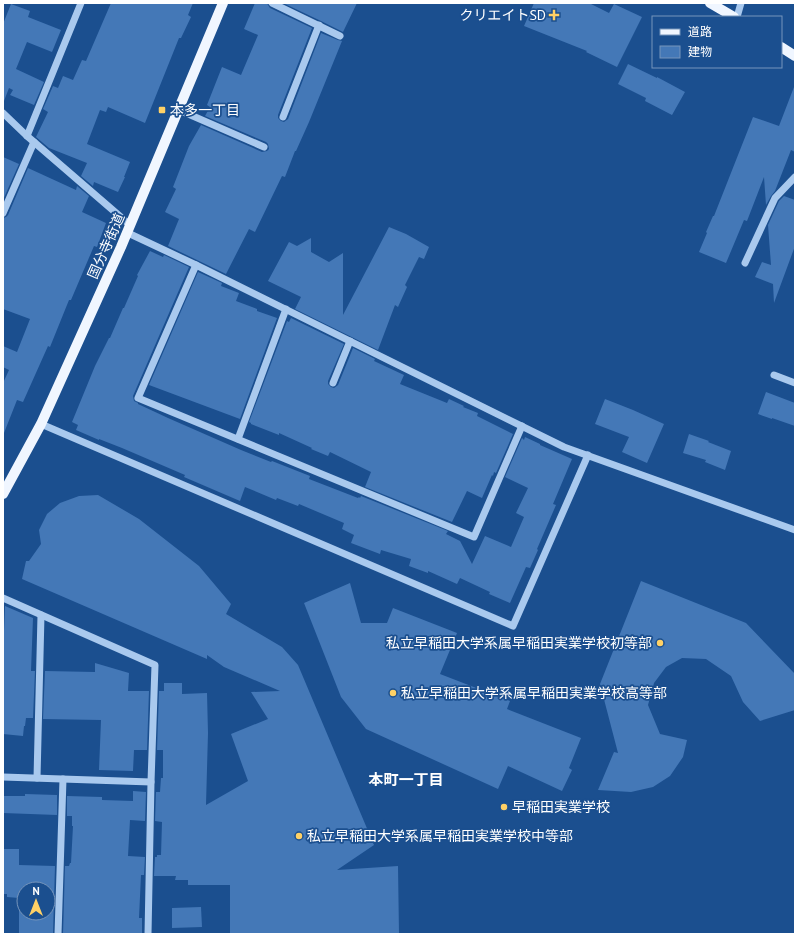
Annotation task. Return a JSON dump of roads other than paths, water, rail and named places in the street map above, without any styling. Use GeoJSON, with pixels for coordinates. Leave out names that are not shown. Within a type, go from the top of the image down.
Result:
{"type":"FeatureCollection","features":[{"type":"Feature","properties":{"kind":"main road","name":"国分寺街道"},"geometry":{"type":"LineString","coordinates":[[3,494],[41,424],[129,229],[223,3]]}},
{"type":"Feature","properties":{"kind":"main road"},"geometry":{"type":"LineString","coordinates":[[710,3],[733,16]]}},
{"type":"Feature","properties":{"kind":"main road"},"geometry":{"type":"LineString","coordinates":[[782,48],[795,56]]}},
{"type":"Feature","properties":{"kind":"street"},"geometry":{"type":"LineString","coordinates":[[27,136],[81,3]]}},
{"type":"Feature","properties":{"kind":"street"},"geometry":{"type":"LineString","coordinates":[[272,3],[340,36]]}},
{"type":"Feature","properties":{"kind":"street"},"geometry":{"type":"LineString","coordinates":[[735,16],[741,3]]}},
{"type":"Feature","properties":{"kind":"street"},"geometry":{"type":"LineString","coordinates":[[283,117],[319,26]]}},
{"type":"Feature","properties":{"kind":"street"},"geometry":{"type":"LineString","coordinates":[[179,110],[264,147]]}},
{"type":"Feature","properties":{"kind":"street"},"geometry":{"type":"LineString","coordinates":[[3,113],[129,229],[196,264],[564,447],[795,530]]}},
{"type":"Feature","properties":{"kind":"street"},"geometry":{"type":"LineString","coordinates":[[3,213],[34,142]]}},
{"type":"Feature","properties":{"kind":"street"},"geometry":{"type":"LineString","coordinates":[[745,263],[775,198],[795,177]]}},
{"type":"Feature","properties":{"kind":"street"},"geometry":{"type":"LineString","coordinates":[[196,264],[138,398],[474,537],[522,426]]}},
{"type":"Feature","properties":{"kind":"street"},"geometry":{"type":"LineString","coordinates":[[238,439],[286,309]]}},
{"type":"Feature","properties":{"kind":"street"},"geometry":{"type":"LineString","coordinates":[[333,383],[350,341]]}},
{"type":"Feature","properties":{"kind":"street"},"geometry":{"type":"LineString","coordinates":[[774,375],[795,383]]}},
{"type":"Feature","properties":{"kind":"street"},"geometry":{"type":"LineString","coordinates":[[41,424],[513,626],[588,455]]}},
{"type":"Feature","properties":{"kind":"street"},"geometry":{"type":"LineString","coordinates":[[3,598],[155,665],[148,934]]}},
{"type":"Feature","properties":{"kind":"street"},"geometry":{"type":"LineString","coordinates":[[37,778],[42,615]]}},
{"type":"Feature","properties":{"kind":"street"},"geometry":{"type":"LineString","coordinates":[[3,777],[151,782]]}},
{"type":"Feature","properties":{"kind":"street"},"geometry":{"type":"LineString","coordinates":[[58,934],[62,779]]}},
{"type":"Feature","properties":{"kind":"place","name":"クリエイトSD"},"geometry":{"type":"Point","coordinates":[554,15]}},
{"type":"Feature","properties":{"kind":"place","name":"本多一丁目"},"geometry":{"type":"Point","coordinates":[162,110]}},
{"type":"Feature","properties":{"kind":"place","name":"私立早稲田大学系属早稲田実業学校初等部"},"geometry":{"type":"Point","coordinates":[660,643]}},
{"type":"Feature","properties":{"kind":"place","name":"私立早稲田大学系属早稲田実業学校高等部"},"geometry":{"type":"Point","coordinates":[393,693]}},
{"type":"Feature","properties":{"kind":"place","name":"早稲田実業学校"},"geometry":{"type":"Point","coordinates":[504,807]}},
{"type":"Feature","properties":{"kind":"place","name":"私立早稲田大学系属早稲田実業学校中等部"},"geometry":{"type":"Point","coordinates":[299,836]}},
{"type":"Feature","properties":{"kind":"district","name":"本町一丁目"},"geometry":{"type":"Point","coordinates":[406,779]}}]}
